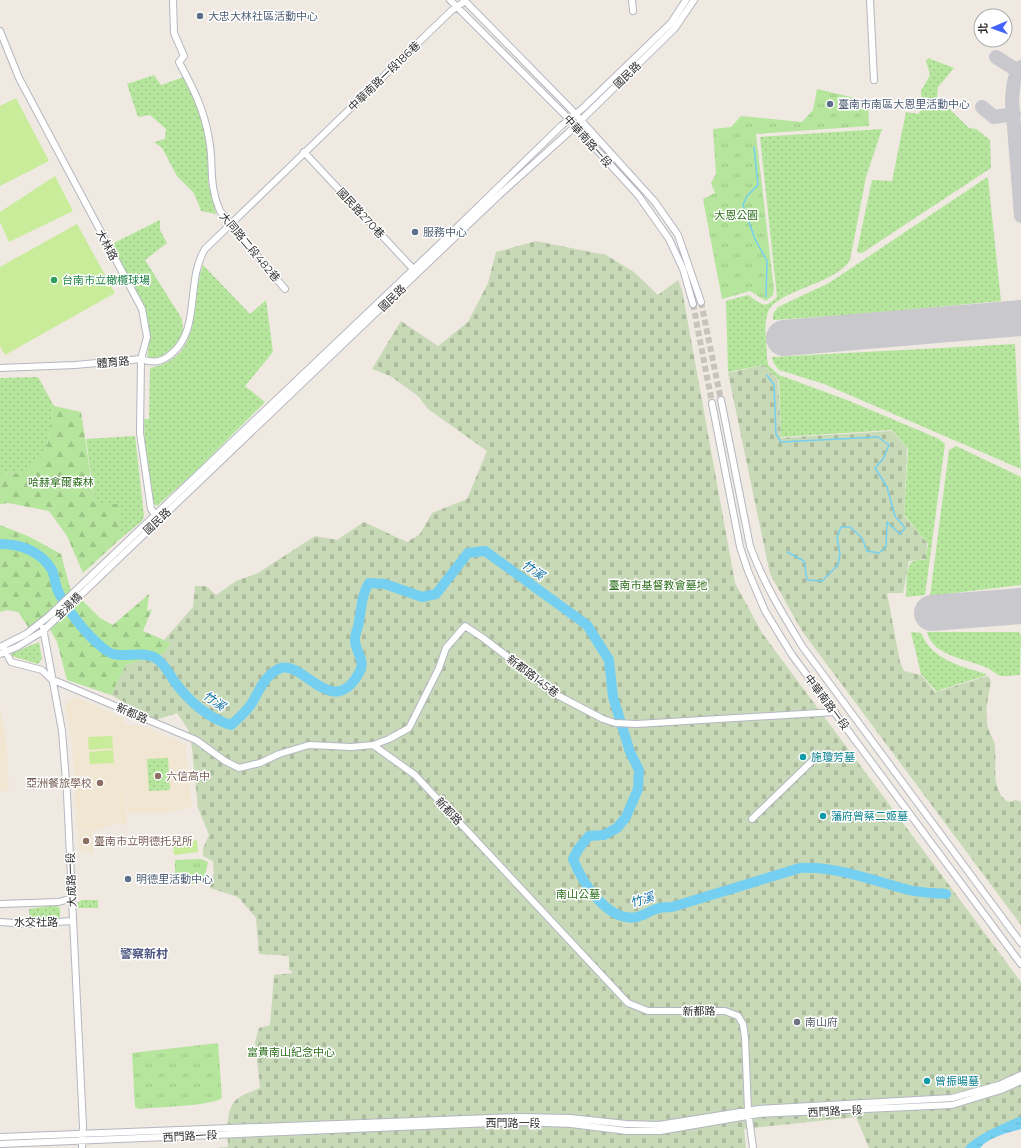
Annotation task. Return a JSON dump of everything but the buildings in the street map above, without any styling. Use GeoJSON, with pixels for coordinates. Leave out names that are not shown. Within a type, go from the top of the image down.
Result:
{"type":"FeatureCollection","features":[{"type":"Feature","properties":{"kind":"street","name":"大同路二段482巷"},"geometry":{"type":"LineString","coordinates":[[173,0],[174,33],[184,56],[179,62],[198,96],[209,139],[213,192],[220,211],[285,289]]}},
{"type":"Feature","properties":{"kind":"street","name":"中華南路一段"},"geometry":{"type":"LineString","coordinates":[[450,0],[569,120],[652,213],[669,239],[683,269],[693,304]]}},
{"type":"Feature","properties":{"kind":"street","name":"中華南路一段186巷"},"geometry":{"type":"LineString","coordinates":[[230,224],[465,0]]}},
{"type":"Feature","properties":{"kind":"street","name":"中華南路一段"},"geometry":{"type":"LineString","coordinates":[[465,0],[575,114],[646,191],[678,235],[701,302]]}},
{"type":"Feature","properties":{"kind":"street"},"geometry":{"type":"LineString","coordinates":[[632,0],[633,11]]}},
{"type":"Feature","properties":{"kind":"street","name":"國民路"},"geometry":{"type":"LineString","coordinates":[[79,587],[157,517],[415,271],[575,114],[671,23],[686,0]]}},
{"type":"Feature","properties":{"kind":"street","name":"國民路"},"geometry":{"type":"LineString","coordinates":[[415,271],[574,127],[675,28],[694,0]]}},
{"type":"Feature","properties":{"kind":"street"},"geometry":{"type":"LineString","coordinates":[[870,0],[874,80]]}},
{"type":"Feature","properties":{"kind":"street","name":"大林路"},"geometry":{"type":"LineString","coordinates":[[0,31],[19,78],[142,309],[147,337],[141,359],[140,433],[151,509],[157,517]]}},
{"type":"Feature","properties":{"kind":"street","name":"國民路270巷"},"geometry":{"type":"LineString","coordinates":[[304,152],[415,271]]}},
{"type":"Feature","properties":{"kind":"street","name":"體育路"},"geometry":{"type":"LineString","coordinates":[[0,368],[75,365],[141,359],[151,362],[159,361],[171,354],[181,344],[189,323],[199,260],[205,249],[230,224]]}},
{"type":"Feature","properties":{"kind":"street","name":"中華南路一段"},"geometry":{"type":"LineString","coordinates":[[721,400],[750,546],[775,602],[802,646],[1021,943]]}},
{"type":"Feature","properties":{"kind":"street","name":"中華南路一段"},"geometry":{"type":"LineString","coordinates":[[712,403],[734,524],[748,571],[765,611],[788,649],[1021,964]]}},
{"type":"Feature","properties":{"kind":"street","name":"國民路"},"geometry":{"type":"LineString","coordinates":[[84,591],[157,517]]}},
{"type":"Feature","properties":{"kind":"street","name":"金湯橋"},"geometry":{"type":"LineString","coordinates":[[50,619],[79,587]]}},
{"type":"Feature","properties":{"kind":"street","name":"金湯橋"},"geometry":{"type":"LineString","coordinates":[[50,619],[84,591]]}},
{"type":"Feature","properties":{"kind":"street"},"geometry":{"type":"LineString","coordinates":[[50,619],[37,636],[3,653],[1,646],[26,634],[42,621],[50,619]]}},
{"type":"Feature","properties":{"kind":"street","name":"大成路一段"},"geometry":{"type":"LineString","coordinates":[[42,621],[51,678],[62,731],[67,794],[83,1132],[82,1148]]}},
{"type":"Feature","properties":{"kind":"street","name":"新都路145巷"},"geometry":{"type":"LineString","coordinates":[[373,745],[409,728],[439,668],[446,648],[465,626],[484,638],[559,696],[603,719],[615,723],[637,724],[835,712]]}},
{"type":"Feature","properties":{"kind":"street","name":"新都路"},"geometry":{"type":"LineString","coordinates":[[3,653],[11,662],[42,670],[51,678],[196,740],[225,762],[239,768],[260,762],[279,754],[309,746],[351,748],[373,745],[415,775],[628,1003],[648,1011],[725,1011],[738,1016],[743,1024],[745,1038],[748,1113],[753,1148]]}},
{"type":"Feature","properties":{"kind":"street"},"geometry":{"type":"LineString","coordinates":[[752,819],[811,762]]}},
{"type":"Feature","properties":{"kind":"street","name":"水交社路"},"geometry":{"type":"LineString","coordinates":[[0,904],[58,902],[72,898]]}},
{"type":"Feature","properties":{"kind":"street","name":"水交社路"},"geometry":{"type":"LineString","coordinates":[[0,922],[29,924],[72,921]]}},
{"type":"Feature","properties":{"kind":"street","name":"西門路一段"},"geometry":{"type":"LineString","coordinates":[[0,1137],[83,1132],[518,1117],[570,1118],[626,1124],[659,1125],[748,1113],[952,1098],[1000,1085],[1021,1075]]}},
{"type":"Feature","properties":{"kind":"street","name":"西門路一段"},"geometry":{"type":"LineString","coordinates":[[0,1144],[518,1122],[571,1124],[627,1131],[660,1131],[748,1113],[952,1105],[1001,1090],[1021,1081]]}},
{"type":"Feature","properties":{"kind":"shaded area"},"geometry":{"type":"Polygon","coordinates":[[[76,697],[124,719],[125,725],[142,726],[185,744],[192,807],[167,813],[128,813],[125,740],[127,825],[114,824],[95,831],[77,831],[72,742],[65,705],[76,697]]]}},
{"type":"Feature","properties":{"kind":"shaded area"},"geometry":{"type":"Polygon","coordinates":[[[0,707],[6,737],[9,791],[0,791],[0,707]]]}},
{"type":"Feature","properties":{"kind":"shaded area","name":"臺南市立明德托兒所"},"geometry":{"type":"Polygon","coordinates":[[[92,832],[94,854],[79,849],[78,833],[92,832]]]}},
{"type":"Feature","properties":{"kind":"green space"},"geometry":{"type":"Polygon","coordinates":[[[928,58],[954,68],[938,87],[937,97],[969,128],[976,129],[990,140],[991,168],[862,253],[859,253],[857,251],[872,180],[892,181],[906,112],[918,114],[922,109],[921,91],[930,75],[926,61],[928,58]]]}},
{"type":"Feature","properties":{"kind":"green space"},"geometry":{"type":"Polygon","coordinates":[[[154,75],[161,85],[184,77],[197,98],[208,139],[210,165],[208,180],[216,214],[201,211],[194,193],[177,176],[162,148],[154,142],[165,139],[166,129],[150,115],[138,117],[127,84],[154,75]]]}},
{"type":"Feature","properties":{"kind":"green space","name":"大恩公園"},"geometry":{"type":"Polygon","coordinates":[[[817,89],[868,101],[869,126],[756,134],[774,290],[773,295],[766,301],[750,291],[722,299],[703,199],[715,193],[711,183],[716,174],[713,129],[731,127],[741,116],[802,122],[813,110],[817,89]]]}},
{"type":"Feature","properties":{"kind":"green space"},"geometry":{"type":"Polygon","coordinates":[[[16,98],[49,161],[0,186],[0,106],[16,98]]]}},
{"type":"Feature","properties":{"kind":"green space"},"geometry":{"type":"Polygon","coordinates":[[[882,129],[866,177],[850,260],[843,268],[832,275],[782,298],[773,305],[768,312],[766,323],[767,359],[768,365],[779,375],[847,400],[939,439],[945,444],[925,595],[906,597],[908,569],[912,562],[925,560],[928,544],[904,515],[908,449],[892,430],[781,437],[779,380],[763,365],[728,372],[726,301],[748,295],[760,303],[766,304],[773,301],[777,297],[760,137],[882,129]]]}},
{"type":"Feature","properties":{"kind":"green space"},"geometry":{"type":"Polygon","coordinates":[[[55,176],[73,211],[9,242],[0,222],[0,212],[55,176]]]}},
{"type":"Feature","properties":{"kind":"green space"},"geometry":{"type":"Polygon","coordinates":[[[988,178],[1001,301],[861,314],[773,320],[773,314],[778,307],[829,283],[988,178]]]}},
{"type":"Feature","properties":{"kind":"green space"},"geometry":{"type":"Polygon","coordinates":[[[160,220],[160,230],[167,243],[145,260],[182,319],[183,332],[175,345],[162,356],[147,360],[150,336],[112,244],[160,220]]]}},
{"type":"Feature","properties":{"kind":"green space","name":"台南市立橄欖球場"},"geometry":{"type":"Polygon","coordinates":[[[77,224],[115,293],[5,355],[0,346],[0,267],[77,224]]]}},
{"type":"Feature","properties":{"kind":"green space","name":"南山公墓"},"geometry":{"type":"Polygon","coordinates":[[[536,241],[606,255],[634,272],[658,295],[678,280],[682,290],[735,583],[762,633],[1021,982],[1021,1125],[972,1148],[869,1148],[856,1117],[744,1129],[746,1148],[217,1148],[228,1147],[228,1120],[231,1106],[240,1097],[260,1088],[255,1042],[259,1028],[270,1025],[274,975],[293,973],[289,969],[289,956],[259,954],[256,918],[238,897],[210,888],[214,872],[213,861],[203,856],[203,849],[209,835],[198,808],[189,731],[177,713],[156,720],[111,695],[126,665],[163,654],[171,643],[164,640],[193,607],[195,586],[206,586],[216,595],[236,581],[258,573],[315,536],[337,540],[364,522],[407,542],[420,534],[432,513],[467,499],[487,451],[428,409],[418,396],[392,377],[372,369],[401,321],[438,346],[468,322],[488,283],[496,252],[536,241]]]}},
{"type":"Feature","properties":{"kind":"green space"},"geometry":{"type":"Polygon","coordinates":[[[203,265],[250,314],[266,300],[273,352],[245,386],[265,402],[192,475],[157,506],[152,502],[145,456],[144,419],[149,419],[150,368],[167,362],[180,353],[187,341],[192,327],[199,280],[203,265]]]}},
{"type":"Feature","properties":{"kind":"green space"},"geometry":{"type":"Polygon","coordinates":[[[1015,344],[1021,469],[824,384],[779,370],[773,362],[772,357],[1015,344]]]}},
{"type":"Feature","properties":{"kind":"green space"},"geometry":{"type":"Polygon","coordinates":[[[763,365],[778,380],[781,438],[892,431],[907,448],[904,516],[927,543],[926,559],[909,561],[903,593],[887,593],[900,662],[904,671],[921,675],[935,692],[988,676],[991,681],[986,715],[989,730],[995,744],[997,784],[1002,797],[1008,802],[1016,800],[1021,802],[1021,925],[802,631],[770,574],[728,373],[763,365]]]}},
{"type":"Feature","properties":{"kind":"green space"},"geometry":{"type":"Polygon","coordinates":[[[38,377],[54,406],[45,456],[20,473],[0,474],[0,378],[38,377]]]}},
{"type":"Feature","properties":{"kind":"green space","name":"哈赫拿爾森林"},"geometry":{"type":"Polygon","coordinates":[[[54,406],[81,412],[95,504],[120,504],[120,539],[83,573],[67,536],[49,511],[8,503],[0,504],[0,474],[20,473],[45,456],[54,406]]]}},
{"type":"Feature","properties":{"kind":"green space"},"geometry":{"type":"Polygon","coordinates":[[[135,436],[144,516],[142,521],[120,539],[120,504],[95,504],[86,439],[135,436]]]}},
{"type":"Feature","properties":{"kind":"green space"},"geometry":{"type":"Polygon","coordinates":[[[956,446],[1021,477],[1021,585],[930,596],[949,450],[956,446]]]}},
{"type":"Feature","properties":{"kind":"green space"},"geometry":{"type":"Polygon","coordinates":[[[0,525],[30,537],[61,554],[70,588],[100,618],[113,625],[149,594],[147,611],[152,609],[143,631],[171,643],[163,654],[126,665],[111,695],[67,680],[57,642],[43,616],[29,628],[18,612],[7,610],[0,612],[0,525]]]}},
{"type":"Feature","properties":{"kind":"green space"},"geometry":{"type":"Polygon","coordinates":[[[911,632],[921,633],[932,650],[948,661],[986,674],[985,676],[936,691],[921,674],[911,632]]]}},
{"type":"Feature","properties":{"kind":"green space"},"geometry":{"type":"Polygon","coordinates":[[[927,632],[1019,632],[1021,636],[1020,675],[1001,676],[988,668],[952,656],[936,647],[927,632]]]}},
{"type":"Feature","properties":{"kind":"green space"},"geometry":{"type":"Polygon","coordinates":[[[39,642],[42,659],[38,664],[12,656],[12,653],[39,642]]]}},
{"type":"Feature","properties":{"kind":"green space"},"geometry":{"type":"Polygon","coordinates":[[[112,736],[113,748],[89,750],[88,737],[112,736]]]}},
{"type":"Feature","properties":{"kind":"green space"},"geometry":{"type":"Polygon","coordinates":[[[113,750],[114,763],[90,764],[89,752],[113,750]]]}},
{"type":"Feature","properties":{"kind":"green space"},"geometry":{"type":"Polygon","coordinates":[[[168,758],[170,790],[149,791],[147,759],[168,758]]]}},
{"type":"Feature","properties":{"kind":"green space"},"geometry":{"type":"Polygon","coordinates":[[[197,840],[198,852],[174,855],[173,842],[197,840]]]}},
{"type":"Feature","properties":{"kind":"green space"},"geometry":{"type":"Polygon","coordinates":[[[201,859],[208,862],[204,880],[199,883],[175,885],[175,860],[201,859]]]}},
{"type":"Feature","properties":{"kind":"green space"},"geometry":{"type":"Polygon","coordinates":[[[82,900],[98,900],[98,908],[78,908],[77,903],[82,900]]]}},
{"type":"Feature","properties":{"kind":"green space"},"geometry":{"type":"Polygon","coordinates":[[[55,905],[60,908],[60,918],[56,920],[29,920],[29,909],[55,905]]]}},
{"type":"Feature","properties":{"kind":"green space"},"geometry":{"type":"Polygon","coordinates":[[[218,1043],[222,1098],[207,1103],[139,1109],[135,1107],[132,1053],[218,1043]]]}},
{"type":"Feature","properties":{"kind":"water"},"geometry":{"type":"Polygon","coordinates":[[[1021,1116],[1021,1129],[993,1138],[980,1148],[965,1148],[969,1143],[983,1134],[1021,1116]]]}},
{"type":"Feature","properties":{"kind":"waterway"},"geometry":{"type":"LineString","coordinates":[[754,147],[758,185],[747,196],[743,205],[755,239],[767,261],[766,297]]}},
{"type":"Feature","properties":{"kind":"waterway"},"geometry":{"type":"LineString","coordinates":[[767,375],[774,385],[776,434],[781,442],[878,437],[889,445],[883,459],[875,468],[887,487],[895,516],[905,528],[900,534],[887,522],[886,547],[879,553],[867,551],[862,538],[850,527],[841,527],[837,538],[840,554],[838,565],[822,581],[807,580],[804,561],[787,552]]}},
{"type":"Feature","properties":{"kind":"waterway","name":"竹溪"},"geometry":{"type":"LineString","coordinates":[[0,544],[22,547],[36,553],[47,563],[52,570],[62,599],[70,612],[104,649],[110,653],[118,655],[152,656],[165,666],[174,681],[199,708],[214,718],[231,725],[250,706],[267,678],[276,670],[281,668],[290,668],[330,691],[340,691],[350,685],[360,671],[362,663],[356,647],[355,637],[363,597],[369,583],[385,584],[422,597],[436,594],[468,553],[485,551],[587,625],[609,660],[613,697],[630,752],[639,770],[638,789],[626,817],[617,828],[604,835],[589,836],[579,848],[573,859],[583,879],[606,907],[616,914],[626,917],[642,916],[658,908],[672,907],[800,868],[827,869],[913,891],[946,894]]}},
{"type":"Feature","properties":{"kind":"taxiway"},"geometry":{"type":"LineString","coordinates":[[996,57],[1018,71]]}},
{"type":"Feature","properties":{"kind":"taxiway"},"geometry":{"type":"LineString","coordinates":[[1021,67],[1015,79],[1012,101],[1021,216]]}},
{"type":"Feature","properties":{"kind":"taxiway"},"geometry":{"type":"LineString","coordinates":[[982,107],[994,117],[1014,114]]}},
{"type":"Feature","properties":{"kind":"runway"},"geometry":{"type":"LineString","coordinates":[[784,338],[1021,318]]}},
{"type":"Feature","properties":{"kind":"runway"},"geometry":{"type":"LineString","coordinates":[[932,613],[1021,606]]}},
{"type":"Feature","properties":{"kind":"tunnel"},"geometry":{"type":"LineString","coordinates":[[701,302],[721,400]]}},
{"type":"Feature","properties":{"kind":"tunnel"},"geometry":{"type":"LineString","coordinates":[[693,304],[712,403]]}},
{"type":"Feature","properties":{"kind":"place","name":"大忠大林社區活動中心"},"geometry":{"type":"Point","coordinates":[200,16]}},
{"type":"Feature","properties":{"kind":"place","name":"臺南市南區大恩里活動中心"},"geometry":{"type":"Point","coordinates":[830,104]}},
{"type":"Feature","properties":{"kind":"place","name":"服務中心"},"geometry":{"type":"Point","coordinates":[415,232]}},
{"type":"Feature","properties":{"kind":"place","name":"台南市立橄欖球場"},"geometry":{"type":"Point","coordinates":[54,280]}},
{"type":"Feature","properties":{"kind":"place","name":"施瓊芳墓"},"geometry":{"type":"Point","coordinates":[803,757]}},
{"type":"Feature","properties":{"kind":"place","name":"六信高中"},"geometry":{"type":"Point","coordinates":[158,776]}},
{"type":"Feature","properties":{"kind":"place","name":"亞洲餐旅學校"},"geometry":{"type":"Point","coordinates":[100,783]}},
{"type":"Feature","properties":{"kind":"place","name":"藩府曾蔡二姬墓"},"geometry":{"type":"Point","coordinates":[823,816]}},
{"type":"Feature","properties":{"kind":"place","name":"臺南市立明德托兒所"},"geometry":{"type":"Point","coordinates":[86,841]}},
{"type":"Feature","properties":{"kind":"place","name":"明德里活動中心"},"geometry":{"type":"Point","coordinates":[128,879]}},
{"type":"Feature","properties":{"kind":"place","name":"南山府"},"geometry":{"type":"Point","coordinates":[797,1022]}},
{"type":"Feature","properties":{"kind":"place","name":"曾振暘墓"},"geometry":{"type":"Point","coordinates":[927,1081]}},
{"type":"Feature","properties":{"kind":"district","name":"警察新村"},"geometry":{"type":"Point","coordinates":[144,954]}},
{"type":"Feature","properties":{"kind":"park label","name":"臺南市基督教會墓地"},"geometry":{"type":"Point","coordinates":[658,585]}},
{"type":"Feature","properties":{"kind":"park label","name":"富貴南山紀念中心"},"geometry":{"type":"Point","coordinates":[291,1052]}}]}
